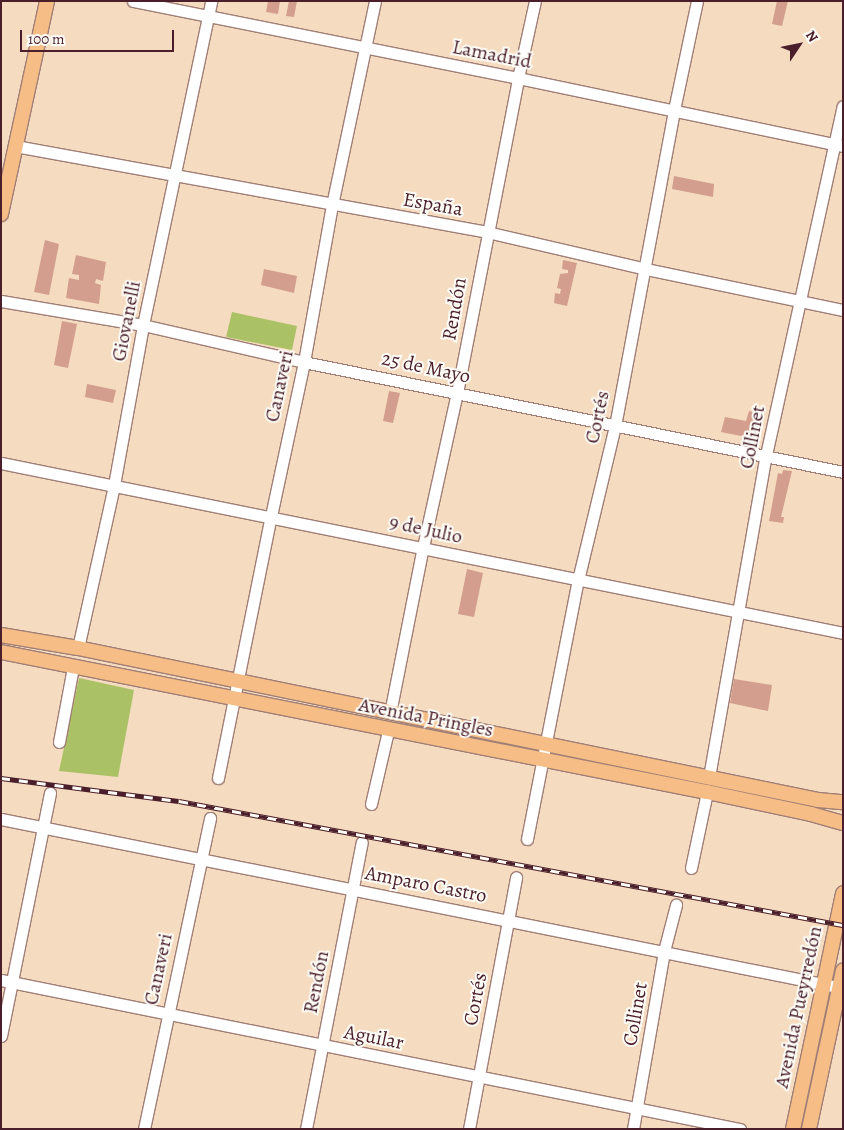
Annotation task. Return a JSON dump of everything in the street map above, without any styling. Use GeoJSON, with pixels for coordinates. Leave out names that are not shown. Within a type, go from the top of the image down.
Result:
{"type":"FeatureCollection","features":[{"type":"Feature","properties":{"kind":"main road"},"geometry":{"type":"LineString","coordinates":[[1,214],[47,1]]}},
{"type":"Feature","properties":{"kind":"main road","name":"Avenida Pringles"},"geometry":{"type":"LineString","coordinates":[[1,635],[78,648],[818,800],[843,802]]}},
{"type":"Feature","properties":{"kind":"main road","name":"Avenida Pringles"},"geometry":{"type":"LineString","coordinates":[[1,652],[388,731],[706,792],[811,814],[843,823]]}},
{"type":"Feature","properties":{"kind":"main road","name":"Avenida Pueyrredón"},"geometry":{"type":"LineString","coordinates":[[793,1129],[843,893]]}},
{"type":"Feature","properties":{"kind":"main road","name":"Avenida Pueyrredón"},"geometry":{"type":"LineString","coordinates":[[810,1129],[841,988],[843,971]]}},
{"type":"Feature","properties":{"kind":"street","name":"Lamadrid"},"geometry":{"type":"LineString","coordinates":[[134,1],[674,110],[839,146]]}},
{"type":"Feature","properties":{"kind":"street","name":"Giovanelli"},"geometry":{"type":"LineString","coordinates":[[78,648],[114,485],[143,325],[211,1]]}},
{"type":"Feature","properties":{"kind":"street","name":"Canaveri"},"geometry":{"type":"LineString","coordinates":[[218,778],[270,516],[304,362],[332,204],[375,1]]}},
{"type":"Feature","properties":{"kind":"street","name":"Rendón"},"geometry":{"type":"LineString","coordinates":[[390,713],[423,547],[457,393],[487,232],[535,1]]}},
{"type":"Feature","properties":{"kind":"street","name":"Cortés"},"geometry":{"type":"LineString","coordinates":[[527,839],[544,744],[578,580],[615,426],[646,269],[674,110],[697,1]]}},
{"type":"Feature","properties":{"kind":"street","name":"Collinet"},"geometry":{"type":"LineString","coordinates":[[709,777],[740,611],[766,455],[800,300],[839,146],[843,106]]}},
{"type":"Feature","properties":{"kind":"street","name":"España"},"geometry":{"type":"LineString","coordinates":[[15,146],[487,232],[646,269],[843,310]]}},
{"type":"Feature","properties":{"kind":"street","name":"25 de Mayo"},"geometry":{"type":"LineString","coordinates":[[1,301],[143,325],[304,362],[843,472]]}},
{"type":"Feature","properties":{"kind":"street","name":"9 de Julio"},"geometry":{"type":"LineString","coordinates":[[1,463],[843,633]]}},
{"type":"Feature","properties":{"kind":"street"},"geometry":{"type":"LineString","coordinates":[[58,742],[73,667]]}},
{"type":"Feature","properties":{"kind":"street"},"geometry":{"type":"LineString","coordinates":[[371,804],[388,731]]}},
{"type":"Feature","properties":{"kind":"street"},"geometry":{"type":"LineString","coordinates":[[691,868],[706,792]]}},
{"type":"Feature","properties":{"kind":"street"},"geometry":{"type":"LineString","coordinates":[[1,1036],[7,981],[50,793]]}},
{"type":"Feature","properties":{"kind":"street","name":"Canaveri"},"geometry":{"type":"LineString","coordinates":[[144,1129],[210,818]]}},
{"type":"Feature","properties":{"kind":"street","name":"Amparo Castro"},"geometry":{"type":"LineString","coordinates":[[1,819],[841,988]]}},
{"type":"Feature","properties":{"kind":"street","name":"Rendón"},"geometry":{"type":"LineString","coordinates":[[306,1129],[362,842]]}},
{"type":"Feature","properties":{"kind":"street","name":"Cortés"},"geometry":{"type":"LineString","coordinates":[[469,1129],[516,877]]}},
{"type":"Feature","properties":{"kind":"street","name":"Collinet"},"geometry":{"type":"LineString","coordinates":[[633,1129],[664,951],[676,905]]}},
{"type":"Feature","properties":{"kind":"street","name":"Aguilar"},"geometry":{"type":"LineString","coordinates":[[7,981],[740,1129]]}},
{"type":"Feature","properties":{"kind":"green space"},"geometry":{"type":"Polygon","coordinates":[[[232,312],[297,326],[292,350],[226,337],[232,312]]]}},
{"type":"Feature","properties":{"kind":"green space"},"geometry":{"type":"Polygon","coordinates":[[[79,678],[134,690],[118,777],[59,771],[79,678]]]}},
{"type":"Feature","properties":{"kind":"building"},"geometry":{"type":"Polygon","coordinates":[[[268,1],[280,1],[278,14],[266,12],[268,1]]]}},
{"type":"Feature","properties":{"kind":"building"},"geometry":{"type":"Polygon","coordinates":[[[289,1],[297,1],[294,17],[286,16],[289,1]]]}},
{"type":"Feature","properties":{"kind":"building"},"geometry":{"type":"Polygon","coordinates":[[[777,1],[788,1],[782,26],[772,24],[777,1]]]}},
{"type":"Feature","properties":{"kind":"building"},"geometry":{"type":"Polygon","coordinates":[[[674,176],[714,184],[713,197],[672,189],[674,176]]]}},
{"type":"Feature","properties":{"kind":"building"},"geometry":{"type":"Polygon","coordinates":[[[45,240],[59,244],[49,295],[34,292],[45,240]]]}},
{"type":"Feature","properties":{"kind":"building"},"geometry":{"type":"Polygon","coordinates":[[[76,255],[106,262],[103,281],[96,279],[95,283],[101,285],[99,304],[66,298],[69,278],[79,280],[79,275],[72,274],[76,255]]]}},
{"type":"Feature","properties":{"kind":"building"},"geometry":{"type":"Polygon","coordinates":[[[563,260],[577,263],[567,306],[554,303],[555,293],[560,294],[561,289],[557,288],[560,274],[568,273],[568,270],[562,269],[563,260]]]}},
{"type":"Feature","properties":{"kind":"building"},"geometry":{"type":"Polygon","coordinates":[[[264,269],[297,276],[294,293],[261,285],[264,269]]]}},
{"type":"Feature","properties":{"kind":"building"},"geometry":{"type":"Polygon","coordinates":[[[62,321],[77,324],[68,368],[54,365],[62,321]]]}},
{"type":"Feature","properties":{"kind":"building"},"geometry":{"type":"Polygon","coordinates":[[[87,384],[116,390],[113,403],[85,397],[87,384]]]}},
{"type":"Feature","properties":{"kind":"building"},"geometry":{"type":"Polygon","coordinates":[[[389,391],[400,393],[393,423],[383,421],[389,391]]]}},
{"type":"Feature","properties":{"kind":"building"},"geometry":{"type":"Polygon","coordinates":[[[749,411],[762,414],[757,434],[751,438],[721,432],[725,417],[746,421],[749,411]]]}},
{"type":"Feature","properties":{"kind":"building"},"geometry":{"type":"Polygon","coordinates":[[[783,470],[792,471],[781,517],[784,517],[783,523],[769,521],[778,473],[782,474],[783,470]]]}},
{"type":"Feature","properties":{"kind":"building"},"geometry":{"type":"Polygon","coordinates":[[[467,569],[483,573],[474,617],[458,614],[467,569]]]}},
{"type":"Feature","properties":{"kind":"building"},"geometry":{"type":"Polygon","coordinates":[[[734,679],[772,685],[768,711],[730,703],[734,679]]]}},
{"type":"Feature","properties":{"kind":"railway"},"geometry":{"type":"LineString","coordinates":[[1,778],[179,801],[843,925]]}}]}
